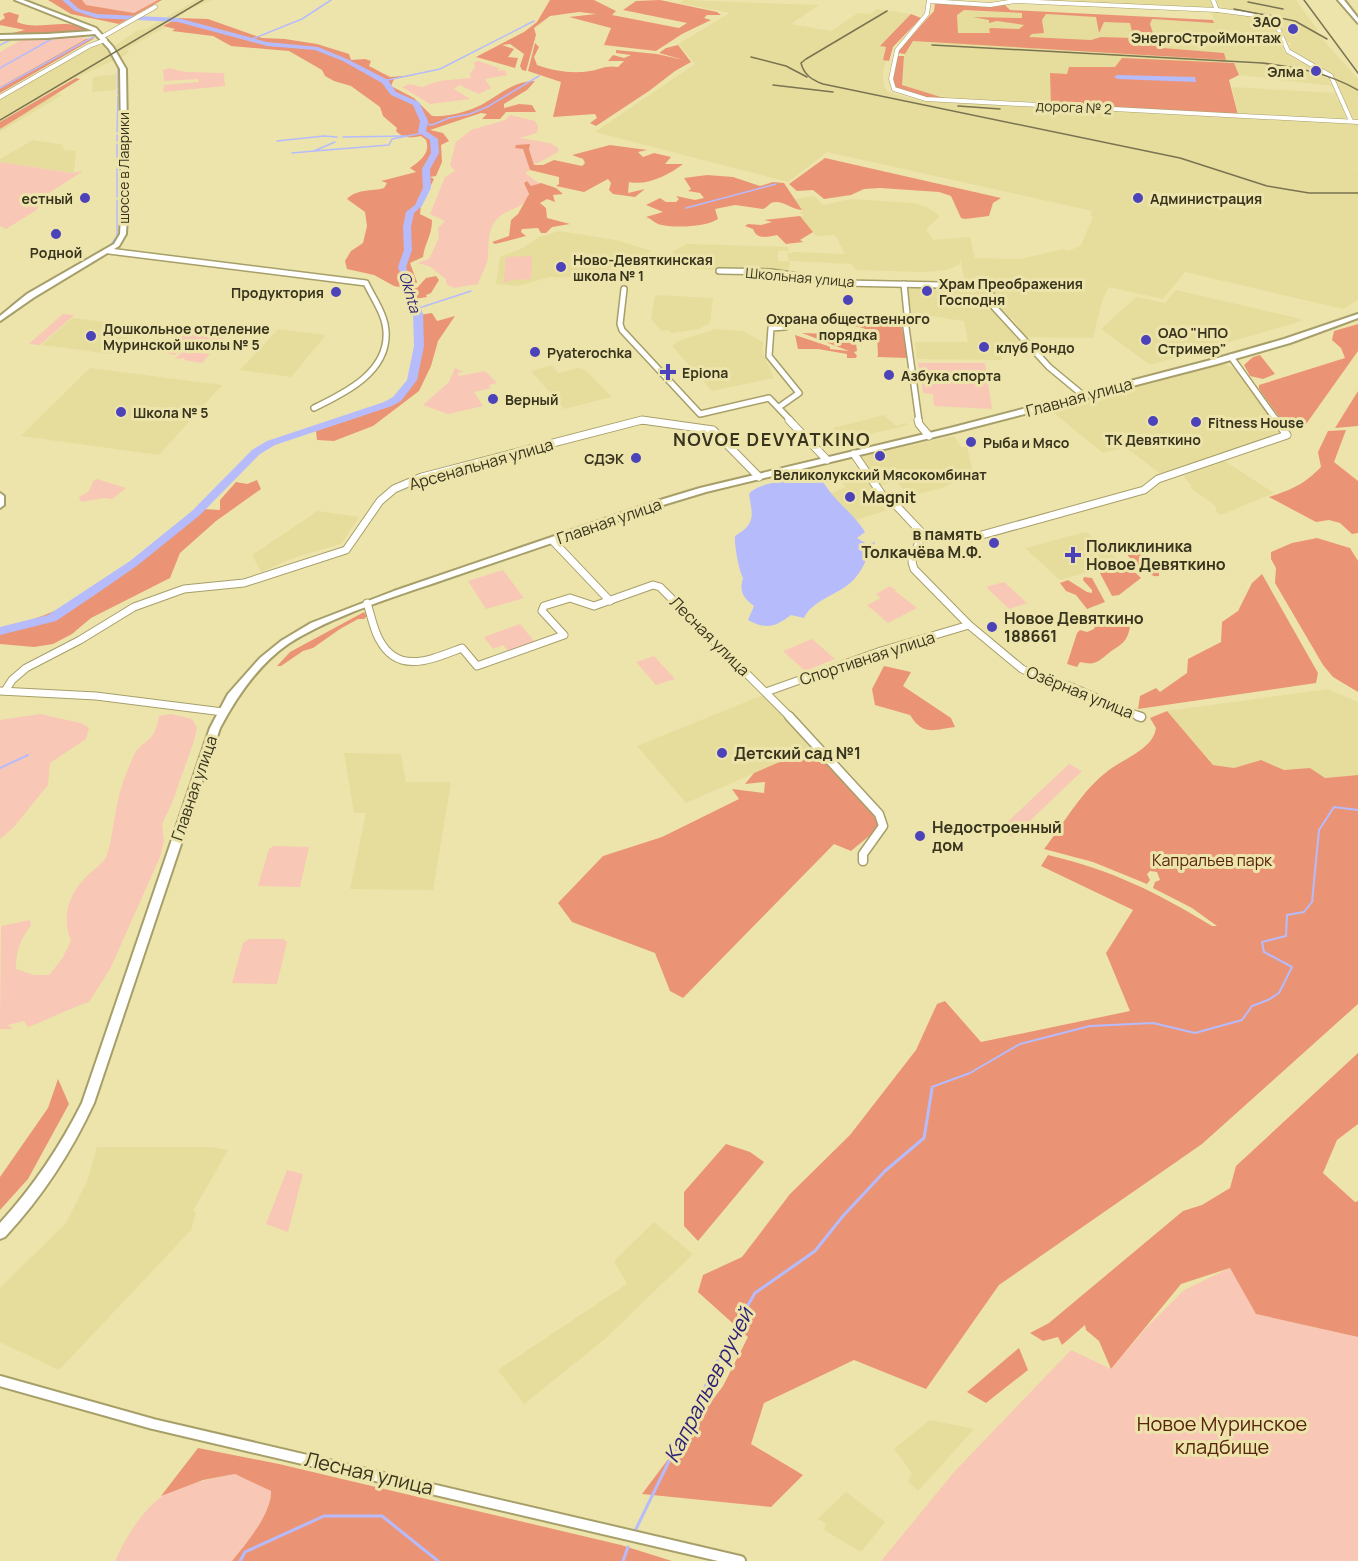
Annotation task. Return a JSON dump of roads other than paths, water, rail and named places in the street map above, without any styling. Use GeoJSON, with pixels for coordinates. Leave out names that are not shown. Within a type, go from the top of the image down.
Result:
{"type":"FeatureCollection","features":[{"type":"Feature","properties":{"kind":"main road"},"geometry":{"type":"LineString","coordinates":[[18,0],[97,32]]}},
{"type":"Feature","properties":{"kind":"main road"},"geometry":{"type":"LineString","coordinates":[[1341,0],[1358,21]]}},
{"type":"Feature","properties":{"kind":"main road"},"geometry":{"type":"LineString","coordinates":[[2,38],[97,32]]}},
{"type":"Feature","properties":{"kind":"main road","name":"шоссе в Лаврики"},"geometry":{"type":"LineString","coordinates":[[0,319],[30,296],[109,251],[123,237],[125,190],[123,69],[104,38],[97,32]]}},
{"type":"Feature","properties":{"kind":"main road","name":"Главная улица"},"geometry":{"type":"LineString","coordinates":[[0,1233],[28,1203],[63,1153],[88,1103],[117,1024],[208,743],[223,712],[243,681],[284,643],[314,625],[367,603],[670,500],[1214,362],[1355,317]]}},
{"type":"Feature","properties":{"kind":"main road"},"geometry":{"type":"LineString","coordinates":[[0,496],[0,505]]}},
{"type":"Feature","properties":{"kind":"street"},"geometry":{"type":"LineString","coordinates":[[929,0],[990,5],[1015,1],[1217,10],[1264,15],[1274,19],[1288,51],[1331,76],[1351,122]]}},
{"type":"Feature","properties":{"kind":"street","name":"дорога № 2"},"geometry":{"type":"LineString","coordinates":[[929,0],[927,14],[899,46],[895,54],[891,82],[894,89],[904,95],[926,99],[1358,122]]}},
{"type":"Feature","properties":{"kind":"street"},"geometry":{"type":"LineString","coordinates":[[1214,0],[1217,10]]}},
{"type":"Feature","properties":{"kind":"street"},"geometry":{"type":"LineString","coordinates":[[0,97],[155,7]]}},
{"type":"Feature","properties":{"kind":"street"},"geometry":{"type":"LineString","coordinates":[[109,251],[366,283],[386,330],[382,353],[375,367],[358,383],[314,408]]}},
{"type":"Feature","properties":{"kind":"street","name":"Школьная улица"},"geometry":{"type":"LineString","coordinates":[[719,271],[771,272],[821,281],[989,286],[994,307],[1011,322],[1023,340],[1045,363],[1084,396]]}},
{"type":"Feature","properties":{"kind":"street"},"geometry":{"type":"LineString","coordinates":[[904,284],[907,314],[905,320],[908,327],[919,424],[929,436]]}},
{"type":"Feature","properties":{"kind":"street"},"geometry":{"type":"LineString","coordinates":[[624,289],[620,324],[622,330],[700,414],[770,398],[827,460]]}},
{"type":"Feature","properties":{"kind":"street"},"geometry":{"type":"LineString","coordinates":[[779,407],[799,393],[769,356],[770,330],[773,327],[785,327]]}},
{"type":"Feature","properties":{"kind":"street"},"geometry":{"type":"LineString","coordinates":[[1238,367],[1240,359],[1254,351]]}},
{"type":"Feature","properties":{"kind":"street"},"geometry":{"type":"LineString","coordinates":[[971,538],[1144,490],[1158,479],[1287,435],[1231,357]]}},
{"type":"Feature","properties":{"kind":"street"},"geometry":{"type":"LineString","coordinates":[[1214,362],[1238,367]]}},
{"type":"Feature","properties":{"kind":"street","name":"Арсенальная улица"},"geometry":{"type":"LineString","coordinates":[[3,691],[16,674],[80,640],[124,611],[184,589],[244,584],[346,550],[380,501],[394,489],[416,479],[642,420],[713,430],[759,477]]}},
{"type":"Feature","properties":{"kind":"street","name":"Озёрная улица"},"geometry":{"type":"LineString","coordinates":[[854,454],[883,496],[891,500],[922,533],[912,562],[914,569],[969,626],[1027,672],[1069,686],[1141,717]]}},
{"type":"Feature","properties":{"kind":"street"},"geometry":{"type":"LineString","coordinates":[[553,540],[610,600]]}},
{"type":"Feature","properties":{"kind":"street","name":"Лесная улица"},"geometry":{"type":"LineString","coordinates":[[367,603],[378,638],[393,657],[401,662],[418,662],[462,648],[477,666],[564,635],[542,611],[544,606],[570,598],[587,606],[653,585],[660,587],[817,744],[879,814],[883,826],[863,854],[863,861]]}},
{"type":"Feature","properties":{"kind":"street","name":"Спортивная улица"},"geometry":{"type":"LineString","coordinates":[[766,692],[881,651],[969,626]]}},
{"type":"Feature","properties":{"kind":"street"},"geometry":{"type":"LineString","coordinates":[[3,691],[96,696],[223,712]]}},
{"type":"Feature","properties":{"kind":"street","name":"Лесная улица"},"geometry":{"type":"LineString","coordinates":[[0,1381],[153,1424],[740,1561]]}},
{"type":"Feature","properties":{"kind":"water"},"geometry":{"type":"Polygon","coordinates":[[[1117,75],[1195,77],[1196,82],[1118,79],[1114,77],[1117,75]]]}},
{"type":"Feature","properties":{"kind":"water"},"geometry":{"type":"Polygon","coordinates":[[[814,476],[821,478],[865,532],[857,538],[867,544],[875,542],[874,545],[861,571],[853,580],[812,607],[804,618],[791,615],[770,626],[754,623],[748,620],[754,606],[742,591],[743,578],[738,564],[735,540],[735,536],[750,523],[749,494],[761,486],[814,476]]]}},
{"type":"Feature","properties":{"kind":"waterway","name":"Okhta"},"geometry":{"type":"LineString","coordinates":[[0,631],[52,618],[98,588],[134,563],[196,513],[256,452],[271,443],[397,399],[412,380],[419,346],[418,314],[402,267],[408,250],[407,227],[410,212],[418,206],[427,188],[426,169],[435,153],[434,139],[422,132],[424,121],[416,104],[394,94],[385,82],[345,60],[316,48],[267,44],[178,20],[96,16],[77,10],[65,0]]}},
{"type":"Feature","properties":{"kind":"waterway"},"geometry":{"type":"LineString","coordinates":[[252,39],[302,19],[331,0]]}},
{"type":"Feature","properties":{"kind":"waterway"},"geometry":{"type":"LineString","coordinates":[[383,81],[440,69],[534,21]]}},
{"type":"Feature","properties":{"kind":"waterway"},"geometry":{"type":"LineString","coordinates":[[0,88],[95,36]]}},
{"type":"Feature","properties":{"kind":"waterway"},"geometry":{"type":"LineString","coordinates":[[0,68],[55,37]]}},
{"type":"Feature","properties":{"kind":"waterway"},"geometry":{"type":"LineString","coordinates":[[0,45],[12,39]]}},
{"type":"Feature","properties":{"kind":"waterway"},"geometry":{"type":"LineString","coordinates":[[118,67],[118,88]]}},
{"type":"Feature","properties":{"kind":"waterway"},"geometry":{"type":"LineString","coordinates":[[423,123],[432,125],[449,118],[470,114],[487,107],[539,76]]}},
{"type":"Feature","properties":{"kind":"waterway"},"geometry":{"type":"LineString","coordinates":[[117,132],[118,96]]}},
{"type":"Feature","properties":{"kind":"waterway"},"geometry":{"type":"LineString","coordinates":[[314,151],[389,145],[392,139],[423,133]]}},
{"type":"Feature","properties":{"kind":"waterway"},"geometry":{"type":"LineString","coordinates":[[117,135],[117,141]]}},
{"type":"Feature","properties":{"kind":"waterway"},"geometry":{"type":"LineString","coordinates":[[277,141],[324,136],[337,137]]}},
{"type":"Feature","properties":{"kind":"waterway"},"geometry":{"type":"LineString","coordinates":[[343,137],[406,136]]}},
{"type":"Feature","properties":{"kind":"waterway"},"geometry":{"type":"LineString","coordinates":[[314,151],[335,142]]}},
{"type":"Feature","properties":{"kind":"waterway"},"geometry":{"type":"LineString","coordinates":[[117,144],[117,197]]}},
{"type":"Feature","properties":{"kind":"waterway"},"geometry":{"type":"LineString","coordinates":[[292,153],[314,151]]}},
{"type":"Feature","properties":{"kind":"waterway"},"geometry":{"type":"LineString","coordinates":[[686,208],[776,184]]}},
{"type":"Feature","properties":{"kind":"waterway"},"geometry":{"type":"LineString","coordinates":[[110,246],[117,236],[117,200]]}},
{"type":"Feature","properties":{"kind":"waterway"},"geometry":{"type":"LineString","coordinates":[[26,295],[89,259]]}},
{"type":"Feature","properties":{"kind":"waterway"},"geometry":{"type":"LineString","coordinates":[[416,309],[471,291]]}},
{"type":"Feature","properties":{"kind":"waterway"},"geometry":{"type":"LineString","coordinates":[[11,305],[20,298]]}},
{"type":"Feature","properties":{"kind":"waterway"},"geometry":{"type":"LineString","coordinates":[[0,768],[28,755]]}},
{"type":"Feature","properties":{"kind":"waterway","name":"Капральев ручей"},"geometry":{"type":"LineString","coordinates":[[931,1091],[932,1087],[970,1073],[1020,1044],[1090,1026],[1153,1023],[1195,1033],[1242,1020],[1252,1006],[1279,993],[1292,967],[1264,952],[1262,942],[1286,936],[1287,915],[1304,912],[1312,902],[1319,830],[1334,807],[1358,810]]}},
{"type":"Feature","properties":{"kind":"waterway","name":"Капральев ручей"},"geometry":{"type":"LineString","coordinates":[[634,1533],[730,1336],[755,1293],[815,1251],[843,1216],[885,1171],[924,1138],[932,1089]]}},
{"type":"Feature","properties":{"kind":"waterway"},"geometry":{"type":"LineString","coordinates":[[240,1561],[245,1552],[324,1516],[382,1516],[438,1561]]}},
{"type":"Feature","properties":{"kind":"waterway"},"geometry":{"type":"LineString","coordinates":[[623,1561],[628,1547]]}},
{"type":"Feature","properties":{"kind":"railway"},"geometry":{"type":"LineString","coordinates":[[0,120],[203,0]]}},
{"type":"Feature","properties":{"kind":"railway"},"geometry":{"type":"LineString","coordinates":[[1304,0],[1358,73]]}},
{"type":"Feature","properties":{"kind":"railway"},"geometry":{"type":"LineString","coordinates":[[1248,2],[1283,9]]}},
{"type":"Feature","properties":{"kind":"railway"},"geometry":{"type":"LineString","coordinates":[[1234,9],[1295,21],[1327,39]]}},
{"type":"Feature","properties":{"kind":"railway"},"geometry":{"type":"LineString","coordinates":[[887,11],[806,59],[801,63],[806,74],[823,84],[1180,158],[1267,186],[1309,193],[1358,193]]}},
{"type":"Feature","properties":{"kind":"railway"},"geometry":{"type":"LineString","coordinates":[[932,45],[1262,63],[1312,72],[1335,79],[1358,90]]}},
{"type":"Feature","properties":{"kind":"railway"},"geometry":{"type":"LineString","coordinates":[[751,57],[786,66],[807,77]]}},
{"type":"Feature","properties":{"kind":"railway"},"geometry":{"type":"LineString","coordinates":[[773,85],[833,92]]}},
{"type":"Feature","properties":{"kind":"railway"},"geometry":{"type":"LineString","coordinates":[[958,106],[1000,109]]}},
{"type":"Feature","properties":{"kind":"place","name":"ЗАО ЭнергоСтройМонтаж"},"geometry":{"type":"Point","coordinates":[1293,29]}},
{"type":"Feature","properties":{"kind":"place","name":"Элма"},"geometry":{"type":"Point","coordinates":[1316,71]}},
{"type":"Feature","properties":{"kind":"place","name":"естный"},"geometry":{"type":"Point","coordinates":[85,198]}},
{"type":"Feature","properties":{"kind":"place","name":"Администрация"},"geometry":{"type":"Point","coordinates":[1138,198]}},
{"type":"Feature","properties":{"kind":"place","name":"Родной"},"geometry":{"type":"Point","coordinates":[56,234]}},
{"type":"Feature","properties":{"kind":"place","name":"Ново-Девяткинская школа № 1"},"geometry":{"type":"Point","coordinates":[561,267]}},
{"type":"Feature","properties":{"kind":"place","name":"Храм Преображения Господня"},"geometry":{"type":"Point","coordinates":[927,291]}},
{"type":"Feature","properties":{"kind":"place","name":"Продуктория"},"geometry":{"type":"Point","coordinates":[336,292]}},
{"type":"Feature","properties":{"kind":"place","name":"Охрана общественного порядка"},"geometry":{"type":"Point","coordinates":[848,300]}},
{"type":"Feature","properties":{"kind":"place","name":"Дошкольное отделение Муринской школы № 5"},"geometry":{"type":"Point","coordinates":[91,336]}},
{"type":"Feature","properties":{"kind":"place","name":"ОАО \"НПО Стример\""},"geometry":{"type":"Point","coordinates":[1146,340]}},
{"type":"Feature","properties":{"kind":"place","name":"клуб Рондо"},"geometry":{"type":"Point","coordinates":[984,347]}},
{"type":"Feature","properties":{"kind":"place","name":"Pyaterochka"},"geometry":{"type":"Point","coordinates":[535,352]}},
{"type":"Feature","properties":{"kind":"place","name":"Epiona"},"geometry":{"type":"Point","coordinates":[668,372]}},
{"type":"Feature","properties":{"kind":"place","name":"Азбука спорта"},"geometry":{"type":"Point","coordinates":[889,375]}},
{"type":"Feature","properties":{"kind":"place","name":"Верный"},"geometry":{"type":"Point","coordinates":[493,399]}},
{"type":"Feature","properties":{"kind":"place","name":"Школа № 5"},"geometry":{"type":"Point","coordinates":[121,412]}},
{"type":"Feature","properties":{"kind":"place","name":"ТК Девяткино"},"geometry":{"type":"Point","coordinates":[1153,421]}},
{"type":"Feature","properties":{"kind":"place","name":"Fitness House"},"geometry":{"type":"Point","coordinates":[1196,422]}},
{"type":"Feature","properties":{"kind":"place","name":"Рыба и Мясо"},"geometry":{"type":"Point","coordinates":[971,442]}},
{"type":"Feature","properties":{"kind":"place","name":"Великолукский Мясокомбинат"},"geometry":{"type":"Point","coordinates":[880,456]}},
{"type":"Feature","properties":{"kind":"place","name":"СДЭК"},"geometry":{"type":"Point","coordinates":[636,458]}},
{"type":"Feature","properties":{"kind":"place","name":"Magnit"},"geometry":{"type":"Point","coordinates":[850,497]}},
{"type":"Feature","properties":{"kind":"place","name":"в память Толкачёва М.Ф."},"geometry":{"type":"Point","coordinates":[994,543]}},
{"type":"Feature","properties":{"kind":"place","name":"Поликлиника Новое Девяткино"},"geometry":{"type":"Point","coordinates":[1073,555]}},
{"type":"Feature","properties":{"kind":"place","name":"Новое Девяткино 188661"},"geometry":{"type":"Point","coordinates":[992,627]}},
{"type":"Feature","properties":{"kind":"place","name":"Детский сад №1"},"geometry":{"type":"Point","coordinates":[722,753]}},
{"type":"Feature","properties":{"kind":"place","name":"Недостроенный дом"},"geometry":{"type":"Point","coordinates":[920,836]}},
{"type":"Feature","properties":{"kind":"district","name":"NOVOE DEVYATKINO"},"geometry":{"type":"Point","coordinates":[772,439]}},
{"type":"Feature","properties":{"kind":"park label","name":"Капральев парк"},"geometry":{"type":"Point","coordinates":[1212,860]}},
{"type":"Feature","properties":{"kind":"park label","name":"Новое Муринское кладбище"},"geometry":{"type":"Point","coordinates":[1222,1434]}}]}
